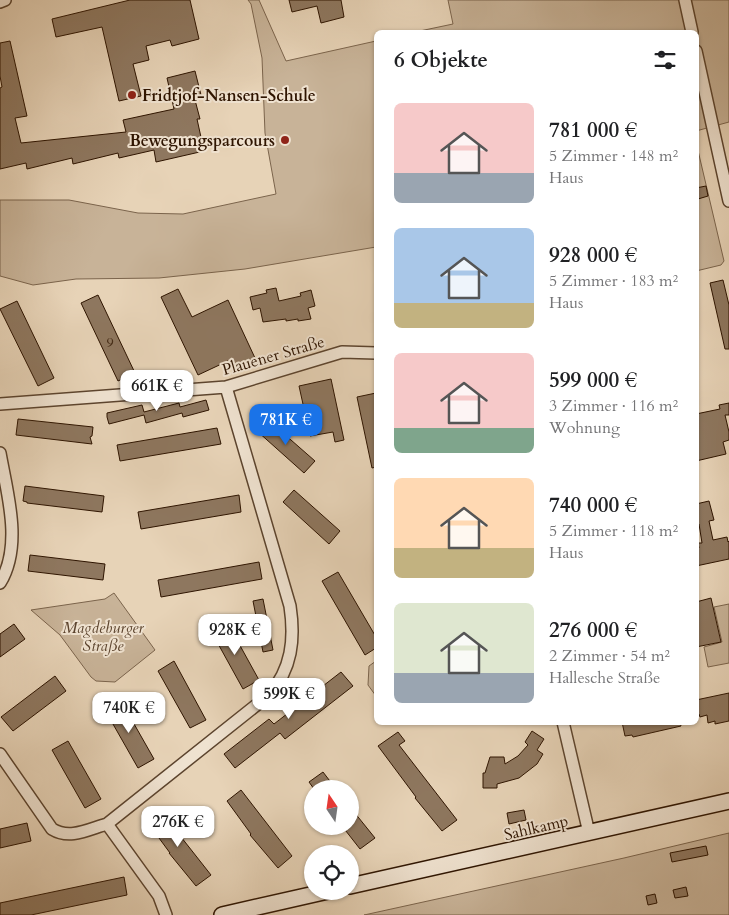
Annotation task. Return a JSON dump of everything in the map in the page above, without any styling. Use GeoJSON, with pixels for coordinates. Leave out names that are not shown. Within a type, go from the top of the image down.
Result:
{"type":"FeatureCollection","features":[{"type":"Feature","properties":{"kind":"street"},"geometry":{"type":"LineString","coordinates":[[0,2],[6,0]]}},
{"type":"Feature","properties":{"kind":"street"},"geometry":{"type":"LineString","coordinates":[[685,0],[692,30]]}},
{"type":"Feature","properties":{"kind":"street"},"geometry":{"type":"LineString","coordinates":[[699,65],[729,201]]}},
{"type":"Feature","properties":{"kind":"street","name":"Plauener Straße"},"geometry":{"type":"LineString","coordinates":[[0,404],[226,387],[342,352],[374,353]]}},
{"type":"Feature","properties":{"kind":"street"},"geometry":{"type":"LineString","coordinates":[[0,754],[52,829],[61,834],[72,834],[107,824],[269,695],[279,684],[287,667],[293,640],[290,606],[226,387]]}},
{"type":"Feature","properties":{"kind":"street"},"geometry":{"type":"LineString","coordinates":[[0,453],[10,511],[12,543],[9,559],[0,583]]}},
{"type":"Feature","properties":{"kind":"street"},"geometry":{"type":"LineString","coordinates":[[564,725],[588,833]]}},
{"type":"Feature","properties":{"kind":"street","name":"Sahlkamp"},"geometry":{"type":"LineString","coordinates":[[359,884],[729,801]]}},
{"type":"Feature","properties":{"kind":"street"},"geometry":{"type":"LineString","coordinates":[[107,824],[159,896],[166,915]]}},
{"type":"Feature","properties":{"kind":"street"},"geometry":{"type":"LineString","coordinates":[[222,915],[304,896]]}},
{"type":"Feature","properties":{"kind":"green space"},"geometry":{"type":"Polygon","coordinates":[[[248,0],[259,0],[286,61],[374,41],[374,247],[245,269],[159,278],[76,279],[33,285],[0,276],[0,200],[69,200],[138,213],[183,214],[276,194],[265,133],[262,58],[251,4],[248,0]]]}},
{"type":"Feature","properties":{"kind":"green space"},"geometry":{"type":"Polygon","coordinates":[[[448,0],[729,0],[729,122],[699,130],[699,30],[424,30],[453,24],[448,0]]]}},
{"type":"Feature","properties":{"kind":"green space"},"geometry":{"type":"Polygon","coordinates":[[[699,155],[724,261],[721,265],[699,270],[699,155]]]}},
{"type":"Feature","properties":{"kind":"green space","name":"Magdeburger Straße"},"geometry":{"type":"Polygon","coordinates":[[[114,593],[155,650],[115,682],[96,681],[60,635],[31,610],[105,599],[114,593]]]}},
{"type":"Feature","properties":{"kind":"green space"},"geometry":{"type":"Polygon","coordinates":[[[729,604],[729,663],[708,667],[704,647],[722,642],[714,607],[729,604]]]}},
{"type":"Feature","properties":{"kind":"green space"},"geometry":{"type":"Polygon","coordinates":[[[374,662],[374,693],[368,685],[369,666],[374,662]]]}},
{"type":"Feature","properties":{"kind":"green space"},"geometry":{"type":"Polygon","coordinates":[[[729,833],[729,915],[364,915],[624,858],[729,833]]]}},
{"type":"Feature","properties":{"kind":"building"},"geometry":{"type":"Polygon","coordinates":[[[130,0],[190,0],[199,39],[172,46],[170,40],[146,46],[149,60],[133,64],[141,96],[119,101],[102,27],[56,37],[52,19],[130,0]]]}},
{"type":"Feature","properties":{"kind":"building"},"geometry":{"type":"Polygon","coordinates":[[[289,0],[341,0],[344,17],[321,23],[317,6],[292,12],[289,0]]]}},
{"type":"Feature","properties":{"kind":"building"},"geometry":{"type":"Polygon","coordinates":[[[10,41],[27,116],[15,118],[21,143],[126,132],[123,120],[174,109],[167,78],[195,71],[202,99],[195,100],[200,119],[197,119],[204,151],[156,162],[154,150],[119,158],[118,153],[73,164],[72,158],[27,169],[26,163],[0,169],[0,88],[2,87],[0,43],[10,41]]]}},
{"type":"Feature","properties":{"kind":"building"},"geometry":{"type":"Polygon","coordinates":[[[706,186],[708,196],[699,199],[699,187],[706,186]]]}},
{"type":"Feature","properties":{"kind":"building"},"geometry":{"type":"Polygon","coordinates":[[[723,280],[729,305],[729,349],[725,349],[710,283],[723,280]]]}},
{"type":"Feature","properties":{"kind":"building"},"geometry":{"type":"Polygon","coordinates":[[[276,288],[279,301],[301,296],[300,293],[311,290],[315,306],[308,308],[311,319],[286,321],[286,319],[263,322],[260,308],[253,310],[250,297],[267,293],[266,290],[276,288]]]}},
{"type":"Feature","properties":{"kind":"building"},"geometry":{"type":"Polygon","coordinates":[[[178,289],[192,317],[228,300],[255,358],[234,368],[230,360],[198,375],[161,297],[178,289]]]}},
{"type":"Feature","properties":{"kind":"building"},"geometry":{"type":"Polygon","coordinates":[[[98,295],[135,373],[118,381],[81,303],[98,295]]]}},
{"type":"Feature","properties":{"kind":"building"},"geometry":{"type":"Polygon","coordinates":[[[17,301],[54,378],[38,386],[0,309],[17,301]]]}},
{"type":"Feature","properties":{"kind":"building"},"geometry":{"type":"Polygon","coordinates":[[[331,379],[344,440],[335,442],[333,432],[310,436],[299,386],[331,379]]]}},
{"type":"Feature","properties":{"kind":"building"},"geometry":{"type":"Polygon","coordinates":[[[374,393],[374,468],[372,468],[357,397],[374,393]]]}},
{"type":"Feature","properties":{"kind":"building"},"geometry":{"type":"Polygon","coordinates":[[[206,400],[209,410],[183,417],[182,413],[146,423],[144,415],[109,424],[107,417],[107,413],[142,405],[144,412],[179,403],[180,407],[206,400]]]}},
{"type":"Feature","properties":{"kind":"building"},"geometry":{"type":"Polygon","coordinates":[[[729,403],[729,415],[725,415],[729,440],[723,442],[726,454],[699,460],[699,413],[720,409],[719,405],[729,403]]]}},
{"type":"Feature","properties":{"kind":"building"},"geometry":{"type":"Polygon","coordinates":[[[18,419],[93,427],[92,436],[90,437],[92,444],[16,435],[18,419]]]}},
{"type":"Feature","properties":{"kind":"building"},"geometry":{"type":"Polygon","coordinates":[[[267,419],[315,461],[304,473],[257,431],[267,419]]]}},
{"type":"Feature","properties":{"kind":"building"},"geometry":{"type":"Polygon","coordinates":[[[217,428],[221,444],[120,461],[117,445],[217,428]]]}},
{"type":"Feature","properties":{"kind":"building"},"geometry":{"type":"Polygon","coordinates":[[[25,486],[104,496],[102,512],[27,503],[23,501],[25,486]]]}},
{"type":"Feature","properties":{"kind":"building"},"geometry":{"type":"Polygon","coordinates":[[[294,490],[340,531],[329,544],[283,502],[294,490]]]}},
{"type":"Feature","properties":{"kind":"building"},"geometry":{"type":"Polygon","coordinates":[[[239,495],[241,512],[141,529],[138,512],[239,495]]]}},
{"type":"Feature","properties":{"kind":"building"},"geometry":{"type":"Polygon","coordinates":[[[709,501],[714,520],[709,521],[713,540],[727,537],[729,541],[729,559],[699,565],[699,543],[702,543],[699,524],[699,503],[709,501]]]}},
{"type":"Feature","properties":{"kind":"building"},"geometry":{"type":"Polygon","coordinates":[[[30,555],[105,564],[103,580],[28,571],[30,555]]]}},
{"type":"Feature","properties":{"kind":"building"},"geometry":{"type":"Polygon","coordinates":[[[259,562],[262,579],[161,597],[158,580],[259,562]]]}},
{"type":"Feature","properties":{"kind":"building"},"geometry":{"type":"Polygon","coordinates":[[[338,572],[374,634],[374,649],[365,655],[322,581],[338,572]]]}},
{"type":"Feature","properties":{"kind":"building"},"geometry":{"type":"Polygon","coordinates":[[[711,598],[721,642],[699,646],[699,601],[711,598]]]}},
{"type":"Feature","properties":{"kind":"building"},"geometry":{"type":"Polygon","coordinates":[[[263,599],[273,650],[263,652],[253,601],[263,599]]]}},
{"type":"Feature","properties":{"kind":"building"},"geometry":{"type":"Polygon","coordinates":[[[227,622],[259,680],[243,689],[211,631],[227,622]]]}},
{"type":"Feature","properties":{"kind":"building"},"geometry":{"type":"Polygon","coordinates":[[[14,624],[25,639],[0,657],[0,634],[14,624]]]}},
{"type":"Feature","properties":{"kind":"building"},"geometry":{"type":"Polygon","coordinates":[[[174,661],[206,720],[190,728],[158,671],[174,661]]]}},
{"type":"Feature","properties":{"kind":"building"},"geometry":{"type":"Polygon","coordinates":[[[341,672],[353,686],[285,739],[280,733],[235,768],[224,754],[269,719],[274,724],[341,672]]]}},
{"type":"Feature","properties":{"kind":"building"},"geometry":{"type":"Polygon","coordinates":[[[55,676],[66,691],[13,731],[1,717],[55,676]]]}},
{"type":"Feature","properties":{"kind":"building"},"geometry":{"type":"Polygon","coordinates":[[[729,693],[729,721],[715,724],[715,721],[708,723],[707,715],[700,717],[699,699],[729,693]]]}},
{"type":"Feature","properties":{"kind":"building"},"geometry":{"type":"Polygon","coordinates":[[[121,701],[154,759],[138,768],[105,710],[121,701]]]}},
{"type":"Feature","properties":{"kind":"building"},"geometry":{"type":"Polygon","coordinates":[[[623,725],[681,726],[633,737],[632,735],[625,736],[623,725]]]}},
{"type":"Feature","properties":{"kind":"building"},"geometry":{"type":"Polygon","coordinates":[[[532,731],[544,739],[537,750],[543,754],[537,764],[519,778],[497,784],[497,788],[483,788],[483,773],[485,773],[490,757],[504,757],[505,764],[518,756],[528,745],[525,742],[532,731]]]}},
{"type":"Feature","properties":{"kind":"building"},"geometry":{"type":"Polygon","coordinates":[[[398,732],[405,741],[399,745],[457,820],[442,831],[415,798],[378,746],[398,732]]]}},
{"type":"Feature","properties":{"kind":"building"},"geometry":{"type":"Polygon","coordinates":[[[68,741],[101,799],[85,808],[52,750],[68,741]]]}},
{"type":"Feature","properties":{"kind":"building"},"geometry":{"type":"Polygon","coordinates":[[[323,772],[329,780],[312,780],[323,772]]]}},
{"type":"Feature","properties":{"kind":"building"},"geometry":{"type":"Polygon","coordinates":[[[241,790],[292,856],[278,868],[250,835],[227,801],[241,790]]]}},
{"type":"Feature","properties":{"kind":"building"},"geometry":{"type":"Polygon","coordinates":[[[159,809],[211,875],[196,886],[145,819],[159,809]]]}},
{"type":"Feature","properties":{"kind":"building"},"geometry":{"type":"Polygon","coordinates":[[[524,810],[526,820],[509,824],[507,813],[524,810]]]}},
{"type":"Feature","properties":{"kind":"building"},"geometry":{"type":"Polygon","coordinates":[[[359,818],[375,838],[360,849],[359,845],[357,845],[349,835],[359,835],[359,818]]]}},
{"type":"Feature","properties":{"kind":"building"},"geometry":{"type":"Polygon","coordinates":[[[27,823],[31,841],[0,848],[0,829],[27,823]]]}},
{"type":"Feature","properties":{"kind":"building"},"geometry":{"type":"Polygon","coordinates":[[[706,846],[708,855],[672,862],[670,853],[706,846]]]}},
{"type":"Feature","properties":{"kind":"building"},"geometry":{"type":"Polygon","coordinates":[[[124,877],[127,895],[31,915],[0,915],[0,903],[124,877]]]}},
{"type":"Feature","properties":{"kind":"building"},"geometry":{"type":"Polygon","coordinates":[[[686,887],[688,896],[675,898],[673,890],[686,887]]]}},
{"type":"Feature","properties":{"kind":"building"},"geometry":{"type":"Polygon","coordinates":[[[655,894],[657,903],[648,905],[646,896],[655,894]]]}},
{"type":"Feature","properties":{"kind":"place","name":"Fridtjof-Nansen-Schule"},"geometry":{"type":"Point","coordinates":[132,95]}},
{"type":"Feature","properties":{"kind":"place","name":"Bewegungsparcours"},"geometry":{"type":"Point","coordinates":[285,140]}}]}
